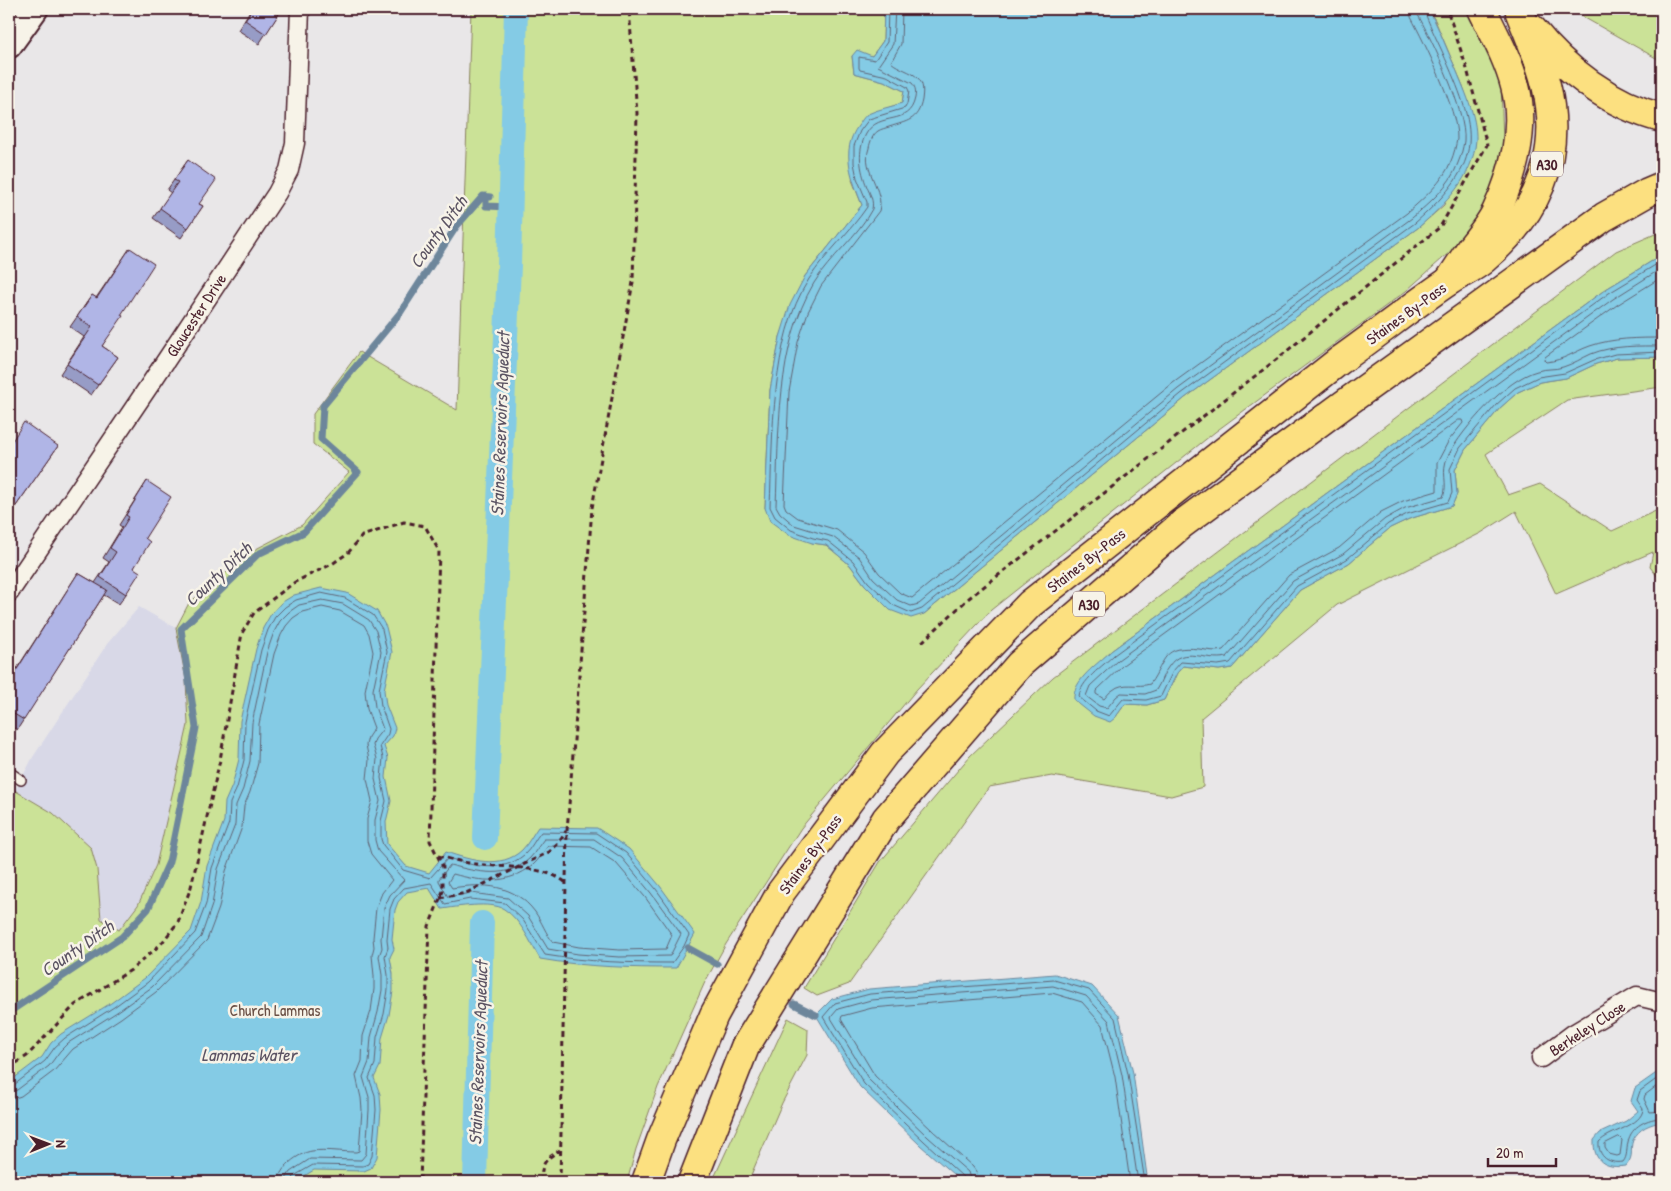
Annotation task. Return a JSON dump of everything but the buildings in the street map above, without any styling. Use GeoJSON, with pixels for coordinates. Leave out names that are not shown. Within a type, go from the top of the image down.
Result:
{"type":"FeatureCollection","features":[{"type":"Feature","properties":{"kind":"main road"},"geometry":{"type":"LineString","coordinates":[[9,45],[35,9]]}},
{"type":"Feature","properties":{"kind":"main road","name":"A30"},"geometry":{"type":"LineString","coordinates":[[1449,281],[1471,248],[1484,233],[1496,212],[1508,183],[1517,146],[1519,127],[1516,88],[1509,67],[1482,9]]}},
{"type":"Feature","properties":{"kind":"main road"},"geometry":{"type":"LineString","coordinates":[[1519,11],[1551,51],[1586,81],[1608,96],[1640,113],[1662,118]]}},
{"type":"Feature","properties":{"kind":"main road","name":"Staines By-Pass"},"geometry":{"type":"LineString","coordinates":[[646,1182],[660,1140],[714,1015],[781,892],[885,753],[1030,604],[1339,361],[1383,331],[1449,281],[1483,260],[1511,234],[1536,194],[1546,170],[1551,150],[1550,106],[1537,54],[1519,11]]}},
{"type":"Feature","properties":{"kind":"main road","name":"Staines By-Pass"},"geometry":{"type":"LineString","coordinates":[[692,1182],[745,1047],[886,819],[1020,664],[1190,518],[1342,405],[1604,217],[1662,186]]}},
{"type":"Feature","properties":{"kind":"street","name":"Gloucester Drive"},"geometry":{"type":"LineString","coordinates":[[9,593],[157,375],[277,193],[290,170],[295,143],[300,9]]}},
{"type":"Feature","properties":{"kind":"street","name":"Berkeley Close"},"geometry":{"type":"LineString","coordinates":[[1541,1058],[1573,1034],[1637,996],[1662,1002]]}},
{"type":"Feature","properties":{"kind":"lane"},"geometry":{"type":"LineString","coordinates":[[9,772],[21,780]]}},
{"type":"Feature","properties":{"kind":"path"},"geometry":{"type":"LineString","coordinates":[[560,1182],[566,831],[592,508],[633,282],[637,113],[629,9]]}},
{"type":"Feature","properties":{"kind":"path"},"geometry":{"type":"LineString","coordinates":[[922,642],[969,598],[1277,358],[1440,227],[1487,145],[1467,68],[1447,9]]}},
{"type":"Feature","properties":{"kind":"path"},"geometry":{"type":"LineString","coordinates":[[9,1068],[27,1056],[76,1005],[138,964],[161,944],[178,922],[191,887],[220,760],[242,633],[254,613],[295,582],[348,554],[362,536],[404,522],[425,526],[439,551],[430,842],[443,867],[443,891],[429,926],[420,1182]]}},
{"type":"Feature","properties":{"kind":"path"},"geometry":{"type":"LineString","coordinates":[[440,898],[466,894],[549,852],[559,843],[566,831]]}},
{"type":"Feature","properties":{"kind":"path"},"geometry":{"type":"LineString","coordinates":[[438,856],[476,864],[556,875],[566,882]]}},
{"type":"Feature","properties":{"kind":"path"},"geometry":{"type":"LineString","coordinates":[[542,1182],[542,1168],[546,1160],[560,1150]]}},
{"type":"Feature","properties":{"kind":"shaded area"},"geometry":{"type":"Polygon","coordinates":[[[139,607],[176,628],[186,680],[188,725],[156,865],[138,905],[119,931],[101,919],[97,869],[15,791],[33,757],[107,644],[139,607]]]}},
{"type":"Feature","properties":{"kind":"green space","name":"Church Lammas"},"geometry":{"type":"Polygon","coordinates":[[[471,9],[884,9],[883,41],[872,56],[852,56],[854,73],[884,81],[904,91],[902,103],[866,115],[852,180],[862,205],[805,276],[780,337],[770,390],[765,508],[812,543],[826,545],[850,565],[865,585],[924,614],[1185,398],[1419,227],[1444,205],[1474,122],[1463,86],[1435,20],[1428,9],[1467,9],[1501,81],[1503,144],[1488,201],[1460,243],[1406,291],[1215,432],[991,610],[917,689],[801,828],[726,944],[705,982],[658,1087],[636,1149],[627,1182],[9,1182],[9,787],[53,813],[91,848],[97,869],[101,919],[119,930],[138,905],[156,865],[188,725],[186,680],[176,628],[189,603],[254,550],[302,525],[349,472],[313,444],[313,414],[359,352],[457,410],[471,9]]]}},
{"type":"Feature","properties":{"kind":"green space"},"geometry":{"type":"Polygon","coordinates":[[[1578,9],[1662,9],[1662,60],[1583,17],[1578,9]]]}},
{"type":"Feature","properties":{"kind":"green space"},"geometry":{"type":"Polygon","coordinates":[[[1662,231],[1662,255],[1606,289],[1111,651],[1081,680],[1115,718],[1125,704],[1147,705],[1164,700],[1177,673],[1183,666],[1219,670],[1232,668],[1300,590],[1349,563],[1390,528],[1409,519],[1452,506],[1457,494],[1455,470],[1465,450],[1500,408],[1518,392],[1540,382],[1566,378],[1596,364],[1617,358],[1662,357],[1662,387],[1567,400],[1486,454],[1508,495],[1540,484],[1612,531],[1662,508],[1662,582],[1650,567],[1653,552],[1556,594],[1516,511],[1481,533],[1337,605],[1201,718],[1203,787],[1171,796],[1052,776],[989,787],[849,984],[817,996],[804,988],[880,862],[970,756],[1053,677],[1616,251],[1662,231]]]}},
{"type":"Feature","properties":{"kind":"green space"},"geometry":{"type":"Polygon","coordinates":[[[788,1018],[808,1029],[807,1055],[782,1103],[748,1182],[712,1182],[788,1018]]]}},
{"type":"Feature","properties":{"kind":"water"},"geometry":{"type":"Polygon","coordinates":[[[884,9],[1428,9],[1466,93],[1476,131],[1474,154],[1464,178],[1448,199],[1419,227],[1185,398],[924,614],[911,618],[890,610],[865,585],[850,565],[826,545],[812,543],[789,535],[770,521],[765,508],[770,390],[780,337],[790,305],[805,276],[862,205],[849,165],[850,145],[858,126],[867,115],[902,103],[904,91],[884,81],[854,73],[852,56],[857,50],[872,56],[883,41],[884,9]]]}},
{"type":"Feature","properties":{"kind":"water"},"geometry":{"type":"Polygon","coordinates":[[[1662,255],[1662,357],[1617,358],[1596,364],[1566,378],[1540,382],[1518,392],[1500,408],[1465,450],[1455,470],[1457,494],[1452,506],[1409,519],[1390,528],[1349,563],[1300,590],[1232,668],[1219,670],[1183,666],[1177,673],[1164,700],[1147,705],[1125,704],[1110,722],[1094,716],[1074,700],[1074,693],[1081,679],[1111,651],[1606,289],[1662,255]]]}},
{"type":"Feature","properties":{"kind":"water","name":"Lammas Water"},"geometry":{"type":"Polygon","coordinates":[[[321,588],[347,593],[377,611],[386,627],[392,652],[384,690],[386,705],[395,728],[393,736],[384,746],[388,758],[386,777],[391,801],[386,822],[387,844],[406,866],[429,873],[446,852],[465,858],[495,862],[514,856],[522,850],[538,827],[597,828],[629,849],[660,886],[695,934],[676,968],[642,968],[557,962],[540,959],[520,925],[504,909],[491,905],[482,905],[442,909],[429,888],[407,892],[398,902],[395,910],[392,939],[394,949],[390,957],[393,991],[389,1015],[382,1038],[380,1066],[374,1078],[380,1094],[381,1110],[377,1157],[371,1168],[364,1171],[314,1170],[296,1181],[283,1182],[9,1182],[9,1082],[42,1057],[51,1043],[61,1034],[111,1003],[145,978],[191,931],[201,902],[207,866],[224,821],[225,802],[232,786],[239,759],[240,721],[256,649],[263,628],[271,614],[281,603],[294,595],[321,588]]]}},
{"type":"Feature","properties":{"kind":"water"},"geometry":{"type":"Polygon","coordinates":[[[1055,974],[1092,986],[1119,1015],[1133,1073],[1147,1176],[1150,1182],[962,1182],[920,1145],[860,1087],[816,1015],[832,999],[869,989],[1055,974]]]}},
{"type":"Feature","properties":{"kind":"water"},"geometry":{"type":"Polygon","coordinates":[[[1662,1069],[1662,1122],[1645,1127],[1638,1132],[1633,1140],[1631,1156],[1626,1166],[1606,1165],[1598,1158],[1594,1147],[1594,1140],[1600,1133],[1626,1121],[1638,1111],[1631,1101],[1635,1088],[1662,1069]]]}},
{"type":"Feature","properties":{"kind":"waterway","name":"Staines Reservoirs Aqueduct"},"geometry":{"type":"LineString","coordinates":[[485,838],[509,265],[516,9]]}},
{"type":"Feature","properties":{"kind":"waterway","name":"County Ditch"},"geometry":{"type":"LineString","coordinates":[[9,1012],[122,937],[148,909],[169,862],[196,728],[181,629],[258,554],[304,532],[358,472],[321,439],[323,406],[400,313],[456,227],[483,196],[490,197]]}},
{"type":"Feature","properties":{"kind":"waterway"},"geometry":{"type":"LineString","coordinates":[[486,196],[486,206],[510,207]]}},
{"type":"Feature","properties":{"kind":"waterway","name":"Staines Reservoirs Aqueduct"},"geometry":{"type":"LineString","coordinates":[[475,1182],[482,923]]}},
{"type":"Feature","properties":{"kind":"waterway"},"geometry":{"type":"LineString","coordinates":[[688,948],[717,964]]}},
{"type":"Feature","properties":{"kind":"waterway"},"geometry":{"type":"LineString","coordinates":[[794,1004],[816,1015]]}}]}
